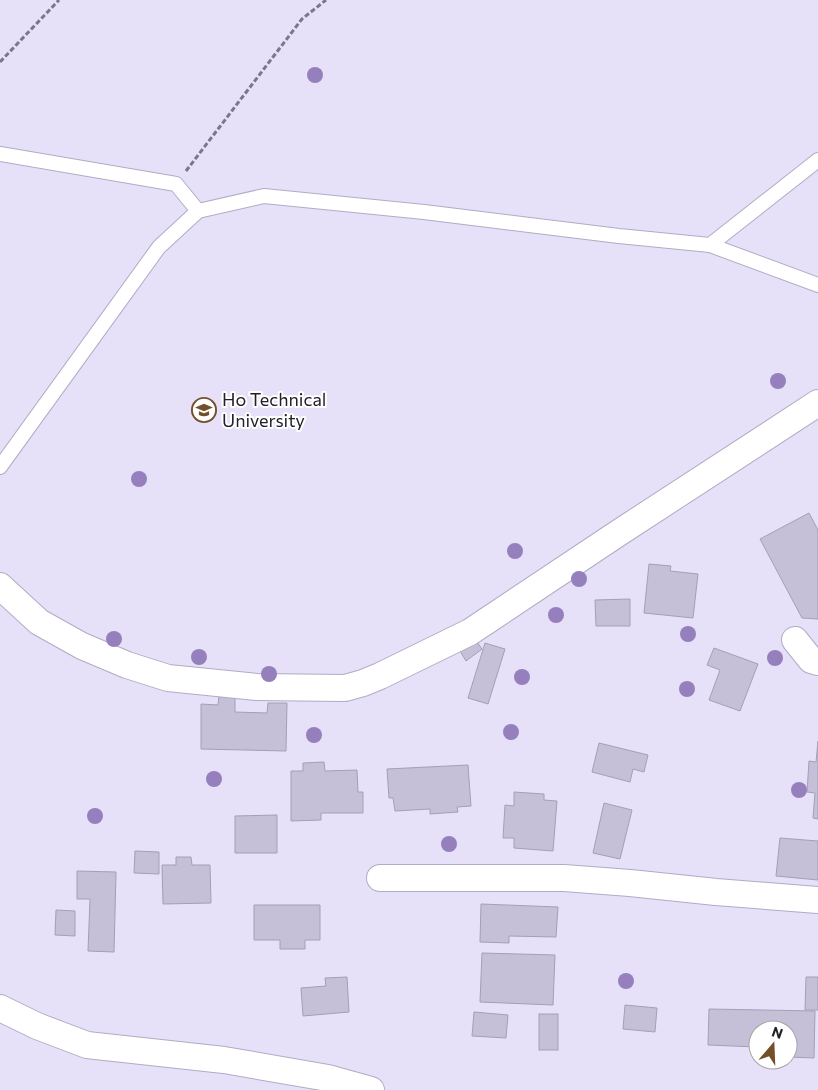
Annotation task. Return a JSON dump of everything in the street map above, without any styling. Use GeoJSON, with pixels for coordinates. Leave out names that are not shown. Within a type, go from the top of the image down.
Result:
{"type":"FeatureCollection","features":[{"type":"Feature","properties":{"kind":"street"},"geometry":{"type":"LineString","coordinates":[[0,586],[47,627],[82,646],[168,678],[257,687],[345,688],[380,676],[470,632],[818,403]]}},
{"type":"Feature","properties":{"kind":"street"},"geometry":{"type":"LineString","coordinates":[[795,640],[811,660],[818,662]]}},
{"type":"Feature","properties":{"kind":"street"},"geometry":{"type":"LineString","coordinates":[[380,878],[564,878],[630,882],[716,892],[818,900]]}},
{"type":"Feature","properties":{"kind":"street"},"geometry":{"type":"LineString","coordinates":[[0,1008],[37,1026],[87,1046],[224,1060],[328,1078],[371,1090]]}},
{"type":"Feature","properties":{"kind":"lane"},"geometry":{"type":"LineString","coordinates":[[0,154],[176,184],[198,211]]}},
{"type":"Feature","properties":{"kind":"lane"},"geometry":{"type":"LineString","coordinates":[[710,245],[818,160]]}},
{"type":"Feature","properties":{"kind":"lane"},"geometry":{"type":"LineString","coordinates":[[0,467],[159,247],[198,211],[264,196],[424,212],[710,245],[818,285]]}},
{"type":"Feature","properties":{"kind":"path"},"geometry":{"type":"LineString","coordinates":[[0,62],[58,0]]}},
{"type":"Feature","properties":{"kind":"path"},"geometry":{"type":"LineString","coordinates":[[176,184],[302,19],[326,0]]}},
{"type":"Feature","properties":{"kind":"building"},"geometry":{"type":"Polygon","coordinates":[[[809,513],[818,530],[818,619],[802,618],[760,539],[809,513]]]}},
{"type":"Feature","properties":{"kind":"building"},"geometry":{"type":"Polygon","coordinates":[[[649,564],[671,566],[670,571],[698,574],[693,618],[644,613],[649,564]]]}},
{"type":"Feature","properties":{"kind":"building"},"geometry":{"type":"Polygon","coordinates":[[[630,599],[630,626],[596,626],[595,600],[630,599]]]}},
{"type":"Feature","properties":{"kind":"building"},"geometry":{"type":"Polygon","coordinates":[[[472,635],[482,649],[466,661],[457,646],[472,635]]]}},
{"type":"Feature","properties":{"kind":"building"},"geometry":{"type":"Polygon","coordinates":[[[485,643],[505,649],[488,704],[468,698],[485,643]]]}},
{"type":"Feature","properties":{"kind":"building"},"geometry":{"type":"Polygon","coordinates":[[[714,648],[758,664],[740,711],[709,700],[720,670],[707,665],[714,648]]]}},
{"type":"Feature","properties":{"kind":"building"},"geometry":{"type":"Polygon","coordinates":[[[219,696],[235,696],[235,712],[267,713],[268,703],[287,703],[286,751],[201,749],[201,704],[218,705],[219,696]]]}},
{"type":"Feature","properties":{"kind":"building"},"geometry":{"type":"Polygon","coordinates":[[[818,741],[818,819],[813,818],[815,793],[807,792],[809,761],[816,762],[818,741]]]}},
{"type":"Feature","properties":{"kind":"building"},"geometry":{"type":"Polygon","coordinates":[[[599,743],[648,755],[644,772],[633,769],[630,782],[592,772],[599,743]]]}},
{"type":"Feature","properties":{"kind":"building"},"geometry":{"type":"Polygon","coordinates":[[[324,762],[325,771],[357,770],[358,792],[363,792],[363,813],[321,813],[321,820],[291,821],[291,771],[303,771],[303,763],[324,762]]]}},
{"type":"Feature","properties":{"kind":"building"},"geometry":{"type":"Polygon","coordinates":[[[468,765],[471,806],[457,807],[458,812],[430,814],[430,809],[395,811],[393,798],[389,798],[387,769],[468,765]]]}},
{"type":"Feature","properties":{"kind":"building"},"geometry":{"type":"Polygon","coordinates":[[[514,792],[544,794],[544,800],[557,801],[553,851],[514,848],[514,838],[503,838],[505,805],[514,806],[514,792]]]}},
{"type":"Feature","properties":{"kind":"building"},"geometry":{"type":"Polygon","coordinates":[[[604,803],[632,810],[620,859],[593,853],[604,803]]]}},
{"type":"Feature","properties":{"kind":"building"},"geometry":{"type":"Polygon","coordinates":[[[277,815],[277,853],[235,853],[235,816],[277,815]]]}},
{"type":"Feature","properties":{"kind":"building"},"geometry":{"type":"Polygon","coordinates":[[[780,838],[818,841],[818,880],[776,876],[780,838]]]}},
{"type":"Feature","properties":{"kind":"building"},"geometry":{"type":"Polygon","coordinates":[[[135,851],[159,852],[159,874],[134,873],[135,851]]]}},
{"type":"Feature","properties":{"kind":"building"},"geometry":{"type":"Polygon","coordinates":[[[176,857],[191,857],[192,865],[210,865],[211,903],[163,904],[162,865],[176,865],[176,857]]]}},
{"type":"Feature","properties":{"kind":"building"},"geometry":{"type":"Polygon","coordinates":[[[77,871],[116,872],[114,952],[88,951],[90,899],[77,899],[77,871]]]}},
{"type":"Feature","properties":{"kind":"building"},"geometry":{"type":"Polygon","coordinates":[[[481,904],[558,907],[556,937],[509,936],[509,943],[480,942],[481,904]]]}},
{"type":"Feature","properties":{"kind":"building"},"geometry":{"type":"Polygon","coordinates":[[[254,905],[320,905],[320,940],[305,940],[305,949],[280,949],[280,940],[254,940],[254,905]]]}},
{"type":"Feature","properties":{"kind":"building"},"geometry":{"type":"Polygon","coordinates":[[[56,910],[75,911],[75,936],[55,935],[56,910]]]}},
{"type":"Feature","properties":{"kind":"building"},"geometry":{"type":"Polygon","coordinates":[[[482,953],[555,955],[553,1005],[480,1002],[482,953]]]}},
{"type":"Feature","properties":{"kind":"building"},"geometry":{"type":"Polygon","coordinates":[[[347,977],[349,1012],[303,1016],[301,988],[326,986],[325,978],[347,977]]]}},
{"type":"Feature","properties":{"kind":"building"},"geometry":{"type":"Polygon","coordinates":[[[806,977],[818,977],[818,1010],[805,1010],[806,977]]]}},
{"type":"Feature","properties":{"kind":"building"},"geometry":{"type":"Polygon","coordinates":[[[625,1005],[657,1008],[655,1032],[623,1029],[625,1005]]]}},
{"type":"Feature","properties":{"kind":"building"},"geometry":{"type":"Polygon","coordinates":[[[709,1009],[815,1011],[814,1058],[798,1057],[798,1020],[748,1020],[748,1047],[708,1045],[709,1009]]]}},
{"type":"Feature","properties":{"kind":"building"},"geometry":{"type":"Polygon","coordinates":[[[474,1012],[508,1015],[506,1038],[472,1036],[474,1012]]]}},
{"type":"Feature","properties":{"kind":"building"},"geometry":{"type":"Polygon","coordinates":[[[539,1014],[558,1014],[558,1050],[539,1050],[539,1014]]]}},
{"type":"Feature","properties":{"kind":"place","name":"Ho Technical University"},"geometry":{"type":"Point","coordinates":[204,410]}}]}
